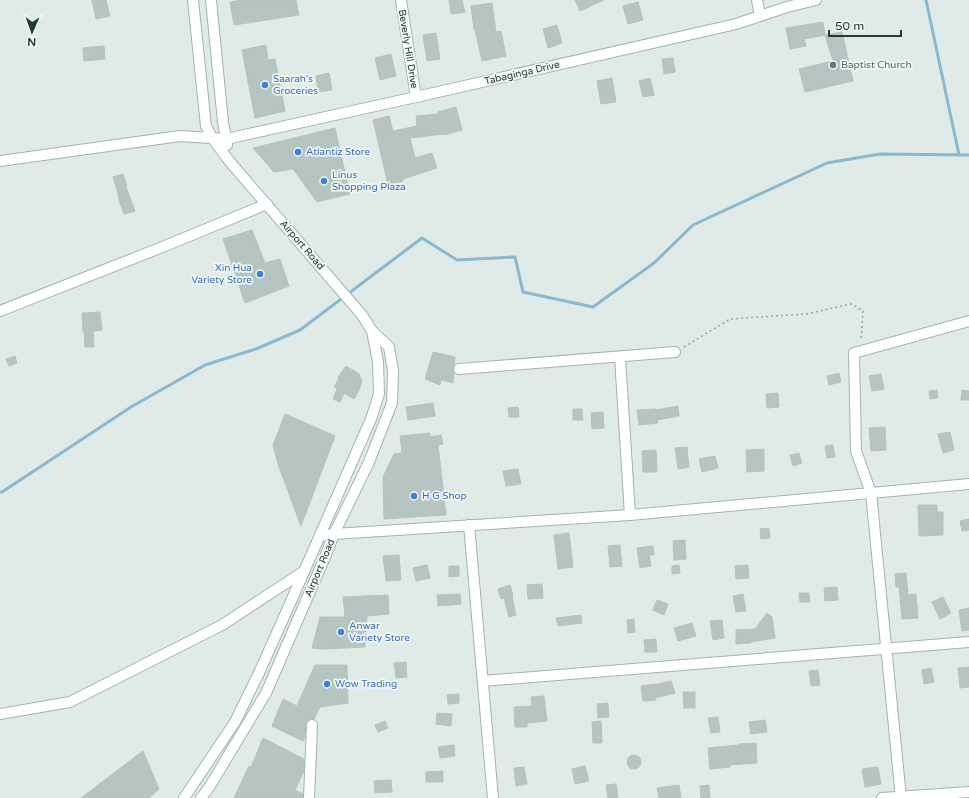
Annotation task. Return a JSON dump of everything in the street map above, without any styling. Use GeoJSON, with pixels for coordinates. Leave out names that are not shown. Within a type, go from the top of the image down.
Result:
{"type":"FeatureCollection","features":[{"type":"Feature","properties":{"kind":"street","name":"Airport Road"},"geometry":{"type":"LineString","coordinates":[[193,0],[206,126],[212,138],[230,162],[362,315],[372,331],[389,347],[393,371],[392,403],[369,462],[334,534],[266,693],[210,786],[201,798]]}},
{"type":"Feature","properties":{"kind":"street"},"geometry":{"type":"LineString","coordinates":[[211,0],[223,122],[230,162]]}},
{"type":"Feature","properties":{"kind":"street","name":"Beverly Hill Drive"},"geometry":{"type":"LineString","coordinates":[[401,0],[416,97]]}},
{"type":"Feature","properties":{"kind":"street"},"geometry":{"type":"LineString","coordinates":[[757,0],[760,16]]}},
{"type":"Feature","properties":{"kind":"street","name":"Tabaginga Drive"},"geometry":{"type":"LineString","coordinates":[[0,161],[180,136],[226,139],[736,24],[816,0]]}},
{"type":"Feature","properties":{"kind":"street"},"geometry":{"type":"LineString","coordinates":[[0,310],[165,246],[267,204]]}},
{"type":"Feature","properties":{"kind":"street"},"geometry":{"type":"LineString","coordinates":[[901,797],[872,493],[856,451],[854,353],[969,321]]}},
{"type":"Feature","properties":{"kind":"street","name":"Airport Road"},"geometry":{"type":"LineString","coordinates":[[184,798],[235,722],[259,673],[368,426],[379,394],[378,362],[372,331]]}},
{"type":"Feature","properties":{"kind":"street"},"geometry":{"type":"LineString","coordinates":[[460,369],[675,352]]}},
{"type":"Feature","properties":{"kind":"street"},"geometry":{"type":"LineString","coordinates":[[620,357],[630,515]]}},
{"type":"Feature","properties":{"kind":"street"},"geometry":{"type":"LineString","coordinates":[[320,536],[630,515],[969,484]]}},
{"type":"Feature","properties":{"kind":"street"},"geometry":{"type":"LineString","coordinates":[[469,525],[493,798]]}},
{"type":"Feature","properties":{"kind":"street"},"geometry":{"type":"LineString","coordinates":[[0,714],[70,702],[222,625],[325,557]]}},
{"type":"Feature","properties":{"kind":"street"},"geometry":{"type":"LineString","coordinates":[[483,681],[969,642]]}},
{"type":"Feature","properties":{"kind":"street"},"geometry":{"type":"LineString","coordinates":[[309,798],[312,725]]}},
{"type":"Feature","properties":{"kind":"street"},"geometry":{"type":"LineString","coordinates":[[882,798],[969,792]]}},
{"type":"Feature","properties":{"kind":"path"},"geometry":{"type":"LineString","coordinates":[[675,352],[730,319],[806,314],[851,304],[863,311],[860,352]]}},
{"type":"Feature","properties":{"kind":"building"},"geometry":{"type":"Polygon","coordinates":[[[92,0],[106,0],[110,16],[96,19],[92,0]]]}},
{"type":"Feature","properties":{"kind":"building"},"geometry":{"type":"Polygon","coordinates":[[[242,0],[296,0],[299,15],[234,25],[230,2],[242,0]]]}},
{"type":"Feature","properties":{"kind":"building"},"geometry":{"type":"Polygon","coordinates":[[[449,0],[462,0],[465,12],[451,14],[449,0]]]}},
{"type":"Feature","properties":{"kind":"building"},"geometry":{"type":"Polygon","coordinates":[[[575,0],[604,0],[580,11],[575,0]]]}},
{"type":"Feature","properties":{"kind":"building"},"geometry":{"type":"Polygon","coordinates":[[[638,2],[643,20],[628,24],[623,6],[638,2]]]}},
{"type":"Feature","properties":{"kind":"building"},"geometry":{"type":"Polygon","coordinates":[[[492,3],[496,32],[501,31],[506,56],[482,61],[474,30],[471,6],[492,3]]]}},
{"type":"Feature","properties":{"kind":"building"},"geometry":{"type":"Polygon","coordinates":[[[823,22],[825,35],[804,39],[806,46],[790,49],[786,28],[823,22]]]}},
{"type":"Feature","properties":{"kind":"building"},"geometry":{"type":"Polygon","coordinates":[[[557,25],[562,43],[548,48],[543,29],[557,25]]]}},
{"type":"Feature","properties":{"kind":"building","name":"Baptist Church"},"geometry":{"type":"Polygon","coordinates":[[[842,32],[853,81],[805,92],[799,69],[833,61],[825,35],[842,32]]]}},
{"type":"Feature","properties":{"kind":"building"},"geometry":{"type":"Polygon","coordinates":[[[436,33],[440,59],[427,61],[423,35],[436,33]]]}},
{"type":"Feature","properties":{"kind":"building","name":"Saarah's Groceries"},"geometry":{"type":"Polygon","coordinates":[[[266,45],[268,60],[275,59],[285,111],[255,118],[242,50],[266,45]]]}},
{"type":"Feature","properties":{"kind":"building"},"geometry":{"type":"Polygon","coordinates":[[[104,46],[105,59],[84,61],[83,48],[104,46]]]}},
{"type":"Feature","properties":{"kind":"building"},"geometry":{"type":"Polygon","coordinates":[[[391,54],[396,76],[380,80],[375,58],[391,54]]]}},
{"type":"Feature","properties":{"kind":"building"},"geometry":{"type":"Polygon","coordinates":[[[673,58],[675,72],[664,74],[662,59],[673,58]]]}},
{"type":"Feature","properties":{"kind":"building"},"geometry":{"type":"Polygon","coordinates":[[[329,73],[332,90],[318,92],[316,76],[329,73]]]}},
{"type":"Feature","properties":{"kind":"building"},"geometry":{"type":"Polygon","coordinates":[[[612,78],[616,102],[601,104],[597,81],[612,78]]]}},
{"type":"Feature","properties":{"kind":"building"},"geometry":{"type":"Polygon","coordinates":[[[650,78],[654,95],[643,97],[639,81],[650,78]]]}},
{"type":"Feature","properties":{"kind":"building"},"geometry":{"type":"Polygon","coordinates":[[[456,107],[462,130],[444,135],[410,138],[415,158],[432,153],[437,168],[388,185],[373,120],[389,116],[393,131],[417,126],[416,116],[438,114],[438,112],[456,107]]]}},
{"type":"Feature","properties":{"kind":"building"},"geometry":{"type":"Polygon","coordinates":[[[335,128],[350,194],[317,202],[293,169],[274,172],[253,148],[335,128]]]}},
{"type":"Feature","properties":{"kind":"building"},"geometry":{"type":"Polygon","coordinates":[[[123,174],[135,211],[124,214],[113,177],[123,174]]]}},
{"type":"Feature","properties":{"kind":"building","name":"Xin Hua Variety Store"},"geometry":{"type":"Polygon","coordinates":[[[252,230],[265,263],[280,259],[289,286],[245,303],[223,239],[252,230]]]}},
{"type":"Feature","properties":{"kind":"building"},"geometry":{"type":"Polygon","coordinates":[[[100,312],[102,330],[93,331],[94,347],[85,347],[82,313],[100,312]]]}},
{"type":"Feature","properties":{"kind":"building"},"geometry":{"type":"Polygon","coordinates":[[[433,352],[455,357],[453,383],[441,380],[440,385],[425,379],[433,352]]]}},
{"type":"Feature","properties":{"kind":"building"},"geometry":{"type":"Polygon","coordinates":[[[15,356],[17,363],[9,366],[6,359],[15,356]]]}},
{"type":"Feature","properties":{"kind":"building"},"geometry":{"type":"Polygon","coordinates":[[[346,366],[359,374],[362,381],[354,399],[344,393],[340,402],[333,399],[337,389],[334,387],[339,378],[338,377],[346,366]]]}},
{"type":"Feature","properties":{"kind":"building"},"geometry":{"type":"Polygon","coordinates":[[[839,373],[841,382],[829,385],[827,376],[839,373]]]}},
{"type":"Feature","properties":{"kind":"building"},"geometry":{"type":"Polygon","coordinates":[[[881,374],[884,389],[872,391],[869,376],[881,374]]]}},
{"type":"Feature","properties":{"kind":"building"},"geometry":{"type":"Polygon","coordinates":[[[937,390],[938,398],[930,399],[929,391],[937,390]]]}},
{"type":"Feature","properties":{"kind":"building"},"geometry":{"type":"Polygon","coordinates":[[[962,390],[969,391],[969,400],[961,400],[962,390]]]}},
{"type":"Feature","properties":{"kind":"building"},"geometry":{"type":"Polygon","coordinates":[[[778,393],[779,407],[767,408],[766,394],[778,393]]]}},
{"type":"Feature","properties":{"kind":"building"},"geometry":{"type":"Polygon","coordinates":[[[433,403],[435,416],[408,420],[406,407],[433,403]]]}},
{"type":"Feature","properties":{"kind":"building"},"geometry":{"type":"Polygon","coordinates":[[[678,406],[679,416],[657,420],[658,423],[639,425],[637,410],[656,410],[678,406]]]}},
{"type":"Feature","properties":{"kind":"building"},"geometry":{"type":"Polygon","coordinates":[[[518,407],[519,417],[509,417],[508,408],[518,407]]]}},
{"type":"Feature","properties":{"kind":"building"},"geometry":{"type":"Polygon","coordinates":[[[573,409],[582,409],[583,420],[573,420],[573,409]]]}},
{"type":"Feature","properties":{"kind":"building"},"geometry":{"type":"Polygon","coordinates":[[[603,412],[604,428],[592,429],[591,413],[603,412]]]}},
{"type":"Feature","properties":{"kind":"building"},"geometry":{"type":"Polygon","coordinates":[[[285,414],[335,436],[301,526],[279,467],[273,445],[285,414]]]}},
{"type":"Feature","properties":{"kind":"building"},"geometry":{"type":"Polygon","coordinates":[[[885,427],[886,450],[871,451],[869,428],[885,427]]]}},
{"type":"Feature","properties":{"kind":"building"},"geometry":{"type":"Polygon","coordinates":[[[950,432],[954,450],[943,453],[938,434],[950,432]]]}},
{"type":"Feature","properties":{"kind":"building","name":"H G Shop"},"geometry":{"type":"Polygon","coordinates":[[[430,433],[430,437],[441,435],[443,444],[438,445],[446,515],[384,519],[383,477],[394,454],[402,453],[400,436],[430,433]]]}},
{"type":"Feature","properties":{"kind":"building"},"geometry":{"type":"Polygon","coordinates":[[[833,445],[835,457],[827,458],[825,446],[833,445]]]}},
{"type":"Feature","properties":{"kind":"building"},"geometry":{"type":"Polygon","coordinates":[[[687,447],[689,467],[678,469],[675,448],[687,447]]]}},
{"type":"Feature","properties":{"kind":"building"},"geometry":{"type":"Polygon","coordinates":[[[764,449],[764,471],[747,472],[746,450],[764,449]]]}},
{"type":"Feature","properties":{"kind":"building"},"geometry":{"type":"Polygon","coordinates":[[[656,450],[657,472],[643,472],[642,451],[656,450]]]}},
{"type":"Feature","properties":{"kind":"building"},"geometry":{"type":"Polygon","coordinates":[[[799,453],[802,463],[793,466],[790,455],[799,453]]]}},
{"type":"Feature","properties":{"kind":"building"},"geometry":{"type":"Polygon","coordinates":[[[715,456],[718,468],[702,472],[699,459],[715,456]]]}},
{"type":"Feature","properties":{"kind":"building"},"geometry":{"type":"Polygon","coordinates":[[[518,469],[521,484],[506,486],[503,471],[518,469]]]}},
{"type":"Feature","properties":{"kind":"building"},"geometry":{"type":"Polygon","coordinates":[[[918,505],[937,505],[937,512],[943,512],[943,535],[919,536],[918,505]]]}},
{"type":"Feature","properties":{"kind":"building"},"geometry":{"type":"Polygon","coordinates":[[[969,519],[969,530],[962,531],[960,521],[969,519]]]}},
{"type":"Feature","properties":{"kind":"building"},"geometry":{"type":"Polygon","coordinates":[[[769,528],[770,538],[761,539],[760,529],[769,528]]]}},
{"type":"Feature","properties":{"kind":"building"},"geometry":{"type":"Polygon","coordinates":[[[569,533],[573,567],[558,569],[554,535],[569,533]]]}},
{"type":"Feature","properties":{"kind":"building"},"geometry":{"type":"Polygon","coordinates":[[[685,540],[686,559],[674,560],[673,541],[685,540]]]}},
{"type":"Feature","properties":{"kind":"building"},"geometry":{"type":"Polygon","coordinates":[[[620,545],[622,566],[610,567],[608,546],[620,545]]]}},
{"type":"Feature","properties":{"kind":"building"},"geometry":{"type":"Polygon","coordinates":[[[653,546],[654,555],[649,555],[651,566],[640,568],[637,548],[653,546]]]}},
{"type":"Feature","properties":{"kind":"building"},"geometry":{"type":"Polygon","coordinates":[[[399,555],[401,580],[386,581],[383,556],[399,555]]]}},
{"type":"Feature","properties":{"kind":"building"},"geometry":{"type":"Polygon","coordinates":[[[427,565],[430,578],[416,581],[413,568],[427,565]]]}},
{"type":"Feature","properties":{"kind":"building"},"geometry":{"type":"Polygon","coordinates":[[[679,565],[680,573],[672,574],[672,566],[679,565]]]}},
{"type":"Feature","properties":{"kind":"building"},"geometry":{"type":"Polygon","coordinates":[[[748,565],[749,578],[736,579],[735,566],[748,565]]]}},
{"type":"Feature","properties":{"kind":"building"},"geometry":{"type":"Polygon","coordinates":[[[449,566],[459,566],[459,576],[449,577],[449,566]]]}},
{"type":"Feature","properties":{"kind":"building"},"geometry":{"type":"Polygon","coordinates":[[[906,573],[908,595],[916,594],[918,618],[902,619],[899,587],[896,587],[895,574],[906,573]]]}},
{"type":"Feature","properties":{"kind":"building"},"geometry":{"type":"Polygon","coordinates":[[[542,584],[543,598],[528,599],[527,585],[542,584]]]}},
{"type":"Feature","properties":{"kind":"building"},"geometry":{"type":"Polygon","coordinates":[[[510,585],[516,615],[509,617],[504,598],[501,599],[498,589],[510,585]]]}},
{"type":"Feature","properties":{"kind":"building"},"geometry":{"type":"Polygon","coordinates":[[[837,587],[838,600],[825,601],[824,588],[837,587]]]}},
{"type":"Feature","properties":{"kind":"building"},"geometry":{"type":"Polygon","coordinates":[[[799,593],[809,593],[810,602],[800,602],[799,593]]]}},
{"type":"Feature","properties":{"kind":"building"},"geometry":{"type":"Polygon","coordinates":[[[460,594],[461,604],[438,606],[437,595],[460,594]]]}},
{"type":"Feature","properties":{"kind":"building"},"geometry":{"type":"Polygon","coordinates":[[[743,594],[746,611],[736,612],[733,596],[743,594]]]}},
{"type":"Feature","properties":{"kind":"building","name":"Anwar Variety Store"},"geometry":{"type":"Polygon","coordinates":[[[388,595],[389,614],[367,616],[365,647],[324,649],[312,648],[320,617],[345,617],[343,597],[388,595]]]}},
{"type":"Feature","properties":{"kind":"building"},"geometry":{"type":"Polygon","coordinates":[[[943,597],[951,613],[940,619],[932,602],[943,597]]]}},
{"type":"Feature","properties":{"kind":"building"},"geometry":{"type":"Polygon","coordinates":[[[657,600],[668,604],[664,615],[653,610],[657,600]]]}},
{"type":"Feature","properties":{"kind":"building"},"geometry":{"type":"Polygon","coordinates":[[[969,608],[969,630],[962,631],[959,610],[969,608]]]}},
{"type":"Feature","properties":{"kind":"building"},"geometry":{"type":"Polygon","coordinates":[[[767,613],[772,617],[775,638],[751,643],[736,644],[736,630],[755,629],[767,613]]]}},
{"type":"Feature","properties":{"kind":"building"},"geometry":{"type":"Polygon","coordinates":[[[581,615],[582,623],[558,626],[556,618],[581,615]]]}},
{"type":"Feature","properties":{"kind":"building"},"geometry":{"type":"Polygon","coordinates":[[[634,619],[635,632],[628,633],[627,620],[634,619]]]}},
{"type":"Feature","properties":{"kind":"building"},"geometry":{"type":"Polygon","coordinates":[[[722,620],[724,638],[713,640],[710,621],[722,620]]]}},
{"type":"Feature","properties":{"kind":"building"},"geometry":{"type":"Polygon","coordinates":[[[692,623],[696,636],[678,641],[674,628],[692,623]]]}},
{"type":"Feature","properties":{"kind":"building"},"geometry":{"type":"Polygon","coordinates":[[[656,639],[657,652],[645,652],[644,640],[656,639]]]}},
{"type":"Feature","properties":{"kind":"building"},"geometry":{"type":"Polygon","coordinates":[[[406,662],[407,677],[396,678],[394,663],[406,662]]]}},
{"type":"Feature","properties":{"kind":"building","name":"Wow Trading"},"geometry":{"type":"Polygon","coordinates":[[[315,665],[347,665],[348,703],[320,707],[314,719],[309,719],[306,722],[305,737],[303,741],[272,726],[283,699],[297,706],[315,665]]]}},
{"type":"Feature","properties":{"kind":"building"},"geometry":{"type":"Polygon","coordinates":[[[969,667],[969,687],[960,688],[958,668],[969,667]]]}},
{"type":"Feature","properties":{"kind":"building"},"geometry":{"type":"Polygon","coordinates":[[[931,668],[934,682],[924,684],[922,670],[931,668]]]}},
{"type":"Feature","properties":{"kind":"building"},"geometry":{"type":"Polygon","coordinates":[[[818,670],[820,685],[811,686],[809,671],[818,670]]]}},
{"type":"Feature","properties":{"kind":"building"},"geometry":{"type":"Polygon","coordinates":[[[671,681],[675,693],[655,698],[656,700],[643,701],[641,686],[671,681]]]}},
{"type":"Feature","properties":{"kind":"building"},"geometry":{"type":"Polygon","coordinates":[[[683,692],[695,692],[695,708],[684,708],[683,692]]]}},
{"type":"Feature","properties":{"kind":"building"},"geometry":{"type":"Polygon","coordinates":[[[459,694],[459,703],[448,704],[447,695],[459,694]]]}},
{"type":"Feature","properties":{"kind":"building"},"geometry":{"type":"Polygon","coordinates":[[[544,696],[547,721],[527,723],[527,727],[515,727],[514,707],[532,706],[531,697],[544,696]]]}},
{"type":"Feature","properties":{"kind":"building"},"geometry":{"type":"Polygon","coordinates":[[[608,703],[609,717],[598,718],[597,704],[608,703]]]}},
{"type":"Feature","properties":{"kind":"building"},"geometry":{"type":"Polygon","coordinates":[[[437,713],[452,714],[451,726],[436,724],[437,713]]]}},
{"type":"Feature","properties":{"kind":"building"},"geometry":{"type":"Polygon","coordinates":[[[718,717],[720,732],[711,733],[708,718],[718,717]]]}},
{"type":"Feature","properties":{"kind":"building"},"geometry":{"type":"Polygon","coordinates":[[[765,720],[767,732],[751,734],[749,722],[765,720]]]}},
{"type":"Feature","properties":{"kind":"building"},"geometry":{"type":"Polygon","coordinates":[[[385,721],[388,728],[378,732],[375,725],[385,721]]]}},
{"type":"Feature","properties":{"kind":"building"},"geometry":{"type":"Polygon","coordinates":[[[601,721],[602,743],[593,743],[592,722],[601,721]]]}},
{"type":"Feature","properties":{"kind":"building"},"geometry":{"type":"Polygon","coordinates":[[[263,738],[304,759],[304,771],[295,790],[303,794],[303,798],[234,798],[249,766],[251,767],[263,738]]]}},
{"type":"Feature","properties":{"kind":"building"},"geometry":{"type":"Polygon","coordinates":[[[756,743],[757,763],[729,765],[730,767],[710,769],[708,748],[756,743]]]}},
{"type":"Feature","properties":{"kind":"building"},"geometry":{"type":"Polygon","coordinates":[[[454,745],[455,756],[440,758],[438,747],[454,745]]]}},
{"type":"Feature","properties":{"kind":"building"},"geometry":{"type":"Polygon","coordinates":[[[143,751],[159,789],[149,798],[81,798],[143,751]]]}},
{"type":"Feature","properties":{"kind":"building"},"geometry":{"type":"Polygon","coordinates":[[[634,755],[639,757],[641,762],[639,767],[634,769],[629,767],[627,762],[629,757],[634,755]]]}},
{"type":"Feature","properties":{"kind":"building"},"geometry":{"type":"Polygon","coordinates":[[[585,766],[589,781],[575,784],[572,769],[585,766]]]}},
{"type":"Feature","properties":{"kind":"building"},"geometry":{"type":"Polygon","coordinates":[[[524,767],[527,784],[516,786],[514,768],[524,767]]]}},
{"type":"Feature","properties":{"kind":"building"},"geometry":{"type":"Polygon","coordinates":[[[878,767],[881,784],[865,787],[862,769],[878,767]]]}},
{"type":"Feature","properties":{"kind":"building"},"geometry":{"type":"Polygon","coordinates":[[[443,771],[443,782],[426,782],[426,772],[443,771]]]}},
{"type":"Feature","properties":{"kind":"building"},"geometry":{"type":"Polygon","coordinates":[[[391,780],[392,792],[375,793],[374,781],[391,780]]]}},
{"type":"Feature","properties":{"kind":"building"},"geometry":{"type":"Polygon","coordinates":[[[616,784],[618,798],[608,798],[606,785],[616,784]]]}},
{"type":"Feature","properties":{"kind":"building"},"geometry":{"type":"Polygon","coordinates":[[[679,785],[681,798],[659,798],[657,788],[679,785]]]}},
{"type":"Feature","properties":{"kind":"building"},"geometry":{"type":"Polygon","coordinates":[[[709,785],[710,798],[701,798],[700,786],[709,785]]]}},
{"type":"Feature","properties":{"kind":"waterway"},"geometry":{"type":"LineString","coordinates":[[926,0],[959,155]]}},
{"type":"Feature","properties":{"kind":"waterway"},"geometry":{"type":"LineString","coordinates":[[0,492],[131,407],[205,365],[256,349],[300,330],[422,238],[457,260],[515,257],[523,292],[593,307],[654,263],[693,225],[827,163],[880,154],[969,155]]}},
{"type":"Feature","properties":{"kind":"place","name":"Baptist Church"},"geometry":{"type":"Point","coordinates":[833,65]}},
{"type":"Feature","properties":{"kind":"place","name":"Saarah's Groceries"},"geometry":{"type":"Point","coordinates":[265,85]}},
{"type":"Feature","properties":{"kind":"place","name":"Atlantiz Store"},"geometry":{"type":"Point","coordinates":[298,152]}},
{"type":"Feature","properties":{"kind":"place","name":"Linus Shopping Plaza"},"geometry":{"type":"Point","coordinates":[324,181]}},
{"type":"Feature","properties":{"kind":"place","name":"Xin Hua Variety Store"},"geometry":{"type":"Point","coordinates":[260,274]}},
{"type":"Feature","properties":{"kind":"place","name":"H G Shop"},"geometry":{"type":"Point","coordinates":[414,496]}},
{"type":"Feature","properties":{"kind":"place","name":"Anwar Variety Store"},"geometry":{"type":"Point","coordinates":[341,632]}},
{"type":"Feature","properties":{"kind":"place","name":"Wow Trading"},"geometry":{"type":"Point","coordinates":[327,684]}}]}
